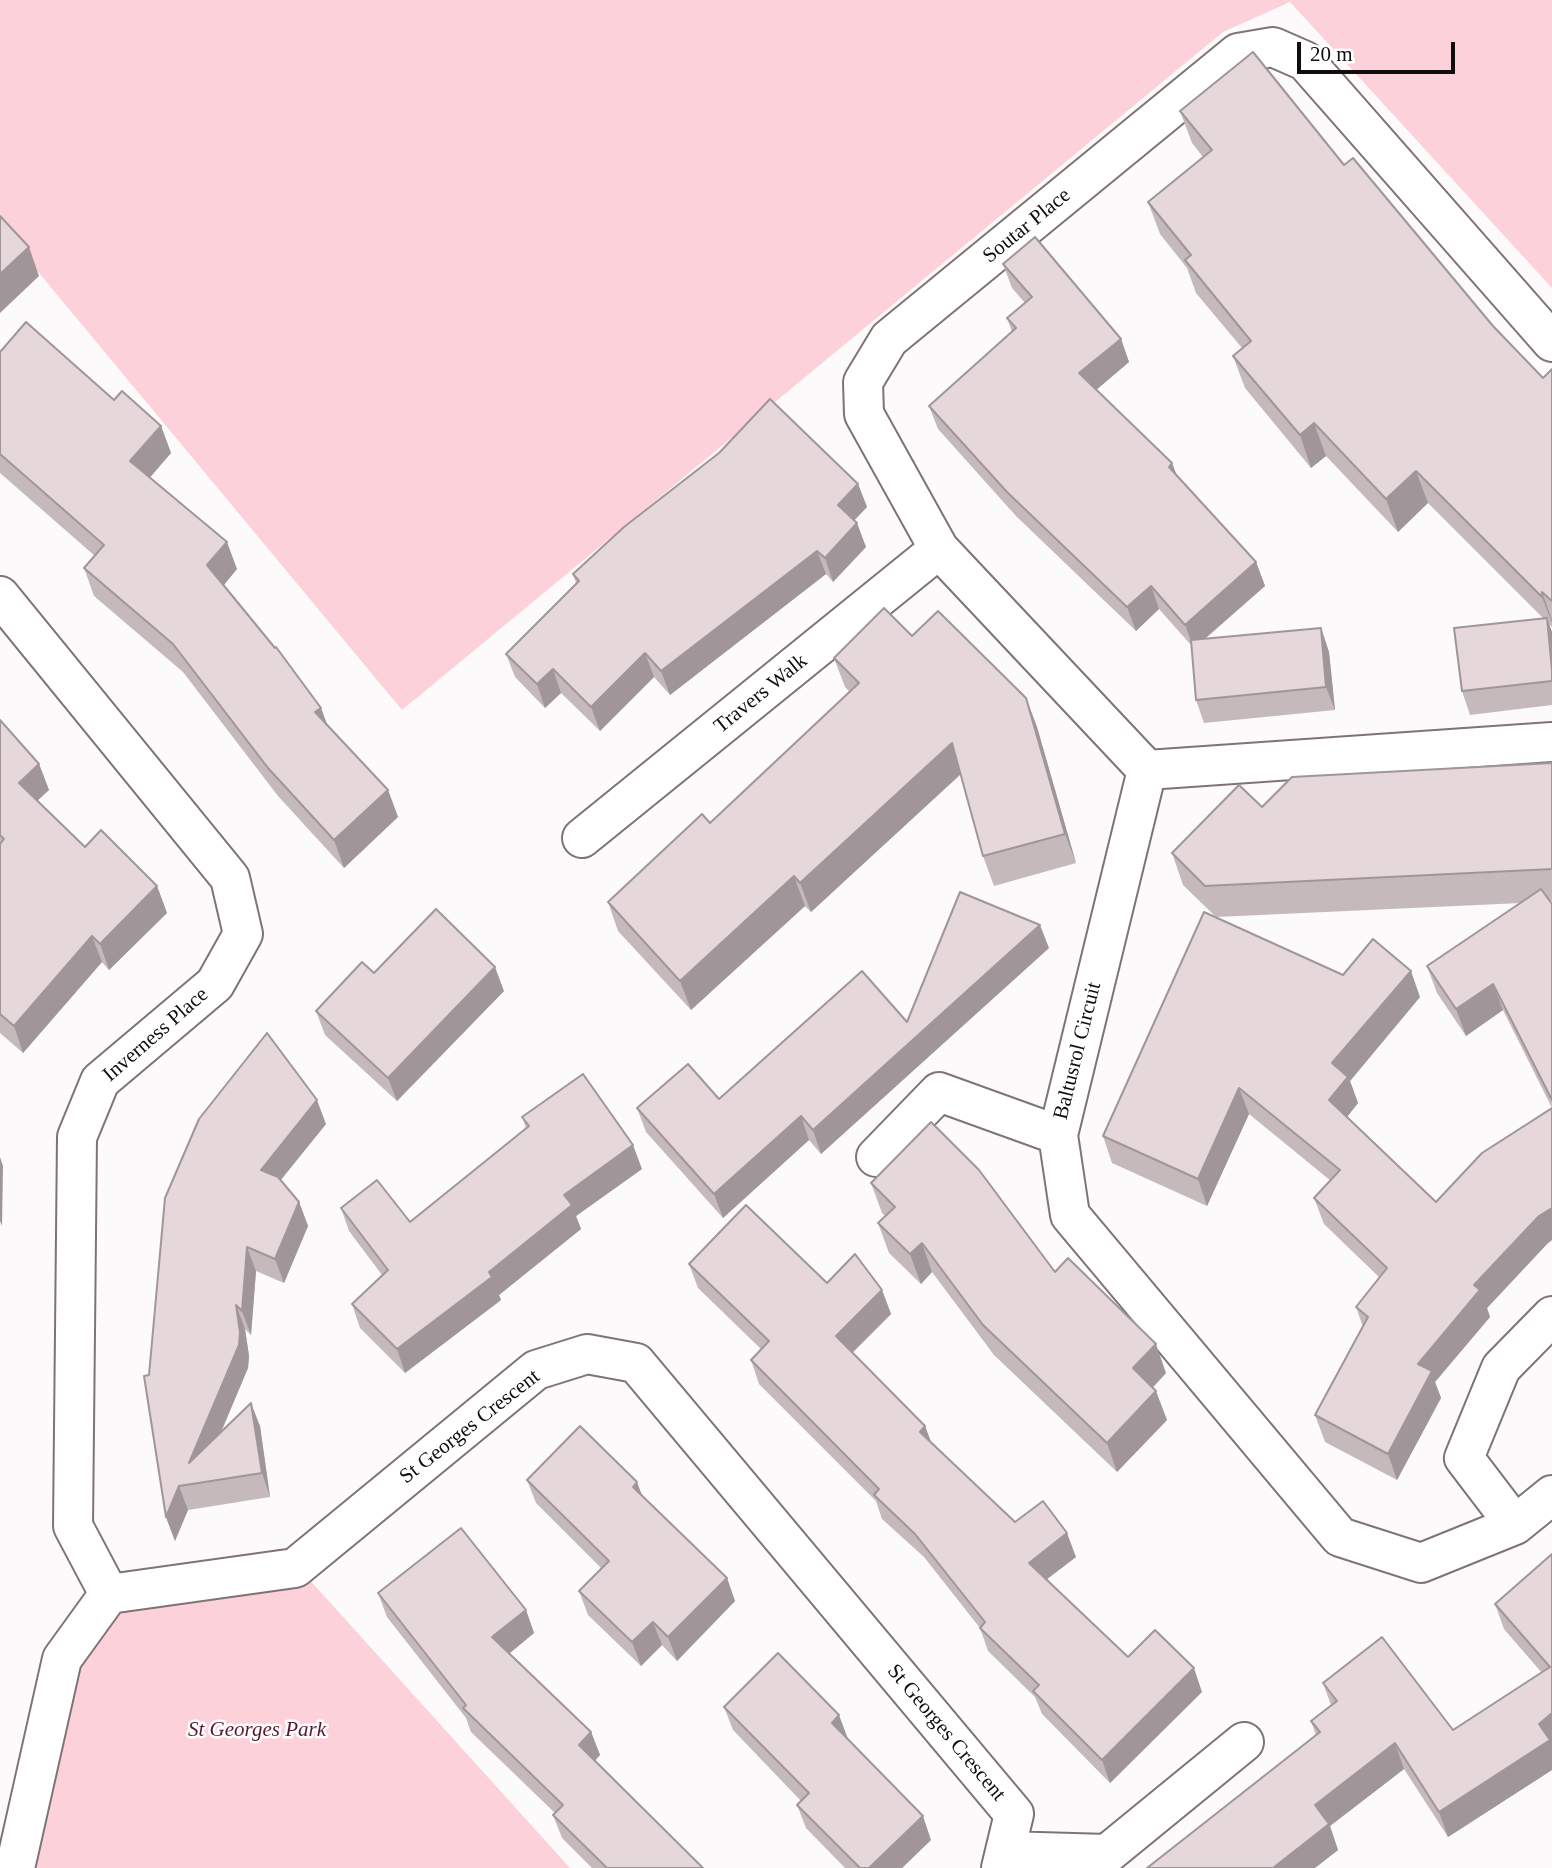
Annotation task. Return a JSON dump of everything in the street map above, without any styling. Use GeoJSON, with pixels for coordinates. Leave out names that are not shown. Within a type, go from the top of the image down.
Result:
{"type":"FeatureCollection","features":[{"type":"Feature","properties":{"kind":"street","name":"Soutar Place"},"geometry":{"type":"LineString","coordinates":[[1147,770],[939,549],[864,414],[863,382],[889,339],[1238,53],[1273,47],[1305,61],[1552,342]]}},
{"type":"Feature","properties":{"kind":"street","name":"Travers Walk"},"geometry":{"type":"LineString","coordinates":[[582,838],[939,549]]}},
{"type":"Feature","properties":{"kind":"street","name":"Inverness Place"},"geometry":{"type":"LineString","coordinates":[[0,596],[230,878],[243,934],[215,984],[100,1081],[77,1137],[73,1526],[109,1594]]}},
{"type":"Feature","properties":{"kind":"street"},"geometry":{"type":"LineString","coordinates":[[1147,770],[1552,742]]}},
{"type":"Feature","properties":{"kind":"street","name":"Baltusrol Circuit"},"geometry":{"type":"LineString","coordinates":[[1147,770],[1058,1135],[1070,1215],[1340,1537],[1421,1563],[1515,1525],[1552,1494]]}},
{"type":"Feature","properties":{"kind":"street"},"geometry":{"type":"LineString","coordinates":[[876,1157],[939,1092],[1058,1135]]}},
{"type":"Feature","properties":{"kind":"street"},"geometry":{"type":"LineString","coordinates":[[1515,1525],[1464,1458],[1501,1368],[1552,1316]]}},
{"type":"Feature","properties":{"kind":"street","name":"St Georges Crescent"},"geometry":{"type":"LineString","coordinates":[[109,1594],[295,1568],[536,1370],[587,1354],[636,1363],[1014,1814],[1003,1860]]}},
{"type":"Feature","properties":{"kind":"street"},"geometry":{"type":"LineString","coordinates":[[15,1868],[62,1659],[109,1594]]}},
{"type":"Feature","properties":{"kind":"street"},"geometry":{"type":"LineString","coordinates":[[1003,1860],[1107,1854],[1244,1742]]}},
{"type":"Feature","properties":{"kind":"green space"},"geometry":{"type":"Polygon","coordinates":[[[0,0],[1552,0],[1552,288],[1290,2],[1223,32],[402,710],[0,226],[0,0]]]}},
{"type":"Feature","properties":{"kind":"green space","name":"St Georges Park"},"geometry":{"type":"Polygon","coordinates":[[[307,1577],[570,1868],[34,1868],[75,1651],[107,1615],[176,1597],[307,1577]]]}},
{"type":"Feature","properties":{"kind":"building"},"geometry":{"type":"Polygon","coordinates":[[[1253,52],[1344,165],[1353,158],[1493,326],[1543,378],[1552,369],[1552,601],[1542,592],[1542,597],[1416,471],[1386,499],[1314,423],[1300,435],[1233,356],[1251,341],[1185,260],[1191,255],[1148,202],[1212,150],[1180,111],[1253,52]]]}},
{"type":"Feature","properties":{"kind":"building"},"geometry":{"type":"Polygon","coordinates":[[[0,216],[29,247],[0,274],[0,216]]]}},
{"type":"Feature","properties":{"kind":"building"},"geometry":{"type":"Polygon","coordinates":[[[1035,237],[1121,339],[1079,373],[1172,463],[1169,467],[1256,562],[1185,625],[1151,586],[1127,607],[1007,492],[929,406],[1016,328],[1007,318],[1032,297],[1003,264],[1035,237]]]}},
{"type":"Feature","properties":{"kind":"building"},"geometry":{"type":"Polygon","coordinates":[[[26,322],[114,400],[122,391],[161,426],[130,461],[227,542],[207,565],[276,647],[321,708],[315,712],[388,790],[334,840],[268,768],[173,644],[84,568],[104,545],[0,454],[0,352],[26,322]]]}},
{"type":"Feature","properties":{"kind":"building"},"geometry":{"type":"Polygon","coordinates":[[[770,399],[858,484],[838,505],[857,523],[825,558],[817,551],[661,671],[645,653],[591,707],[553,669],[537,684],[506,654],[579,581],[573,574],[624,527],[719,453],[770,399]]]}},
{"type":"Feature","properties":{"kind":"building"},"geometry":{"type":"Polygon","coordinates":[[[884,608],[912,636],[938,611],[1026,698],[1065,834],[983,856],[952,743],[800,883],[794,876],[680,981],[608,902],[702,814],[710,823],[859,683],[834,658],[884,608]]]}},
{"type":"Feature","properties":{"kind":"building"},"geometry":{"type":"Polygon","coordinates":[[[1547,618],[1552,681],[1462,691],[1454,628],[1547,618]]]}},
{"type":"Feature","properties":{"kind":"building"},"geometry":{"type":"Polygon","coordinates":[[[1321,628],[1326,687],[1196,700],[1191,640],[1321,628]]]}},
{"type":"Feature","properties":{"kind":"building"},"geometry":{"type":"Polygon","coordinates":[[[0,720],[39,764],[19,783],[85,847],[101,830],[157,886],[100,944],[92,936],[14,1026],[0,1014],[0,844],[4,839],[0,835],[0,720]]]}},
{"type":"Feature","properties":{"kind":"building"},"geometry":{"type":"Polygon","coordinates":[[[1552,763],[1552,869],[1205,886],[1172,853],[1239,785],[1262,807],[1292,777],[1552,763]]]}},
{"type":"Feature","properties":{"kind":"building"},"geometry":{"type":"Polygon","coordinates":[[[1541,889],[1552,904],[1552,1100],[1493,984],[1456,1009],[1427,966],[1541,889]]]}},
{"type":"Feature","properties":{"kind":"building"},"geometry":{"type":"Polygon","coordinates":[[[960,892],[1040,925],[813,1130],[801,1116],[714,1194],[637,1108],[688,1064],[719,1099],[862,971],[907,1022],[960,892]]]}},
{"type":"Feature","properties":{"kind":"building"},"geometry":{"type":"Polygon","coordinates":[[[436,909],[495,967],[388,1078],[316,1011],[362,962],[374,973],[436,909]]]}},
{"type":"Feature","properties":{"kind":"building"},"geometry":{"type":"Polygon","coordinates":[[[1204,912],[1343,975],[1373,939],[1411,971],[1332,1063],[1348,1077],[1329,1100],[1436,1202],[1482,1153],[1552,1108],[1552,1208],[1539,1216],[1474,1285],[1480,1290],[1418,1364],[1432,1371],[1388,1454],[1315,1415],[1368,1317],[1356,1307],[1387,1268],[1314,1198],[1340,1170],[1239,1088],[1198,1179],[1103,1136],[1204,912]]]}},
{"type":"Feature","properties":{"kind":"building"},"geometry":{"type":"Polygon","coordinates":[[[267,1033],[317,1100],[261,1170],[278,1177],[299,1202],[275,1259],[247,1247],[242,1311],[236,1305],[239,1345],[189,1463],[251,1403],[262,1473],[179,1486],[166,1517],[144,1376],[149,1375],[165,1198],[199,1119],[267,1033]]]}},
{"type":"Feature","properties":{"kind":"building"},"geometry":{"type":"Polygon","coordinates":[[[583,1074],[633,1145],[564,1195],[572,1205],[489,1272],[492,1277],[397,1349],[352,1304],[388,1270],[341,1208],[377,1180],[410,1222],[529,1126],[522,1117],[583,1074]]]}},
{"type":"Feature","properties":{"kind":"building"},"geometry":{"type":"Polygon","coordinates":[[[931,1122],[979,1170],[1055,1272],[1068,1258],[1156,1344],[1133,1368],[1156,1391],[1107,1443],[983,1325],[922,1243],[910,1254],[878,1223],[895,1207],[871,1183],[931,1122]]]}},
{"type":"Feature","properties":{"kind":"building"},"geometry":{"type":"Polygon","coordinates":[[[746,1205],[827,1283],[855,1254],[882,1290],[836,1336],[925,1426],[920,1432],[1015,1522],[1043,1501],[1067,1533],[1029,1563],[1128,1657],[1155,1630],[1194,1668],[1102,1760],[1033,1691],[1039,1685],[980,1628],[985,1622],[915,1534],[874,1495],[879,1489],[751,1360],[769,1341],[689,1264],[746,1205]]]}},
{"type":"Feature","properties":{"kind":"building"},"geometry":{"type":"Polygon","coordinates":[[[580,1426],[637,1482],[633,1487],[727,1578],[668,1637],[653,1622],[632,1642],[579,1591],[609,1561],[527,1480],[580,1426]]]}},
{"type":"Feature","properties":{"kind":"building"},"geometry":{"type":"Polygon","coordinates":[[[461,1528],[526,1610],[492,1637],[591,1732],[579,1745],[703,1868],[607,1868],[553,1815],[563,1805],[463,1708],[466,1705],[378,1593],[461,1528]]]}},
{"type":"Feature","properties":{"kind":"building"},"geometry":{"type":"Polygon","coordinates":[[[1552,1554],[1552,1713],[1539,1724],[1550,1740],[1439,1812],[1395,1743],[1315,1805],[1329,1824],[1273,1868],[1147,1868],[1320,1732],[1311,1721],[1337,1701],[1323,1683],[1382,1637],[1453,1730],[1550,1667],[1495,1604],[1552,1554]]]}},
{"type":"Feature","properties":{"kind":"building"},"geometry":{"type":"Polygon","coordinates":[[[778,1653],[839,1715],[832,1723],[923,1816],[869,1868],[860,1868],[797,1805],[809,1793],[724,1707],[778,1653]]]}}]}
